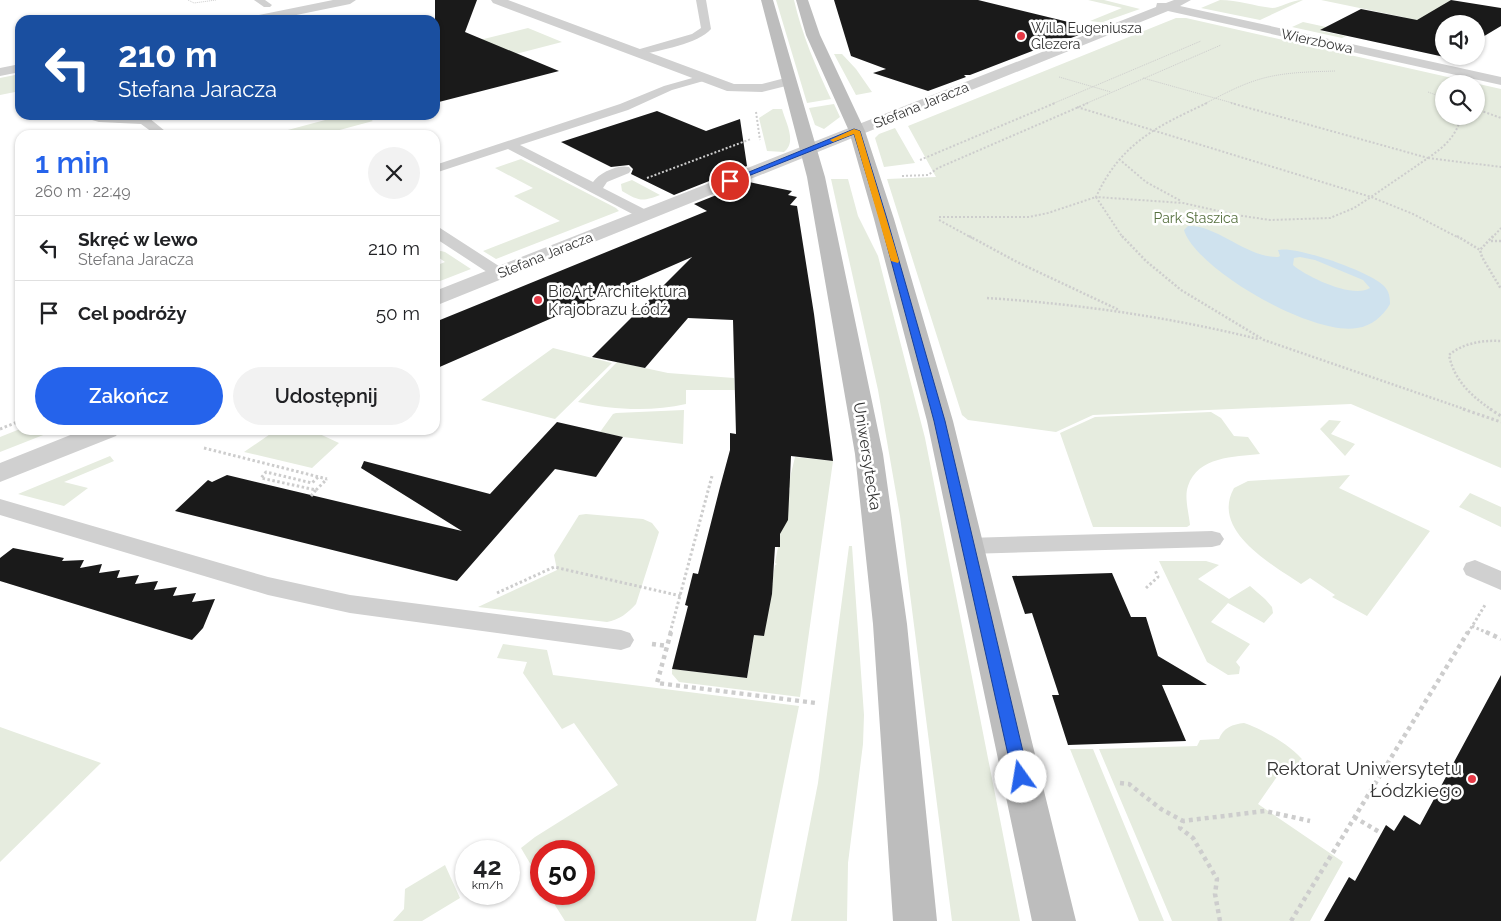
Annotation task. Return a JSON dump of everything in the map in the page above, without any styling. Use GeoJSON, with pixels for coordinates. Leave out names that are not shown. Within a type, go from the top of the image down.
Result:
{"type":"FeatureCollection","features":[{"type":"Feature","properties":{"kind":"main road","name":"Uniwersytecka"},"geometry":{"type":"LineString","coordinates":[[766,0],[809,149],[839,293],[869,454],[890,624],[915,921]]}},
{"type":"Feature","properties":{"kind":"main road"},"geometry":{"type":"LineString","coordinates":[[802,0],[813,35],[856,131],[884,219],[940,421],[1054,921]]}},
{"type":"Feature","properties":{"kind":"street"},"geometry":{"type":"LineString","coordinates":[[278,15],[350,0]]}},
{"type":"Feature","properties":{"kind":"street"},"geometry":{"type":"LineString","coordinates":[[497,0],[732,88],[762,88],[788,81]]}},
{"type":"Feature","properties":{"kind":"street","name":"Stefana Jaracza"},"geometry":{"type":"LineString","coordinates":[[440,297],[1184,0]]}},
{"type":"Feature","properties":{"kind":"street","name":"Wierzbowa"},"geometry":{"type":"LineString","coordinates":[[1148,3],[1501,81]]}},
{"type":"Feature","properties":{"kind":"street"},"geometry":{"type":"LineString","coordinates":[[0,72],[15,69]]}},
{"type":"Feature","properties":{"kind":"street"},"geometry":{"type":"LineString","coordinates":[[0,473],[95,435]]}},
{"type":"Feature","properties":{"kind":"lane"},"geometry":{"type":"LineString","coordinates":[[637,53],[704,32],[706,29],[702,0]]}},
{"type":"Feature","properties":{"kind":"lane"},"geometry":{"type":"LineString","coordinates":[[440,167],[624,107],[668,88],[703,78]]}},
{"type":"Feature","properties":{"kind":"lane"},"geometry":{"type":"LineString","coordinates":[[140,120],[146,121],[158,130]]}},
{"type":"Feature","properties":{"kind":"lane"},"geometry":{"type":"LineString","coordinates":[[510,144],[645,215]]}},
{"type":"Feature","properties":{"kind":"lane"},"geometry":{"type":"LineString","coordinates":[[595,189],[602,179],[624,170]]}},
{"type":"Feature","properties":{"kind":"lane"},"geometry":{"type":"LineString","coordinates":[[440,235],[499,273]]}},
{"type":"Feature","properties":{"kind":"lane"},"geometry":{"type":"LineString","coordinates":[[0,508],[268,586],[350,604],[621,640]]}},
{"type":"Feature","properties":{"kind":"lane"},"geometry":{"type":"LineString","coordinates":[[967,546],[1045,543],[1136,543],[1212,539]]}},
{"type":"Feature","properties":{"kind":"lane"},"geometry":{"type":"LineString","coordinates":[[1476,569],[1501,581]]}},
{"type":"Feature","properties":{"kind":"path"},"geometry":{"type":"LineString","coordinates":[[188,0],[194,3],[216,0]]}},
{"type":"Feature","properties":{"kind":"path"},"geometry":{"type":"LineString","coordinates":[[920,160],[1213,35],[1230,34],[1250,26]]}},
{"type":"Feature","properties":{"kind":"path"},"geometry":{"type":"LineString","coordinates":[[900,176],[928,175],[938,168],[1232,40],[1230,34]]}},
{"type":"Feature","properties":{"kind":"path"},"geometry":{"type":"LineString","coordinates":[[1096,197],[1103,180],[1119,159],[1132,144],[1151,130],[1257,79],[1305,72],[1340,71]]}},
{"type":"Feature","properties":{"kind":"path"},"geometry":{"type":"LineString","coordinates":[[1057,76],[1111,92]]}},
{"type":"Feature","properties":{"kind":"path"},"geometry":{"type":"LineString","coordinates":[[1143,78],[1428,158],[1458,164],[1501,167]]}},
{"type":"Feature","properties":{"kind":"path"},"geometry":{"type":"LineString","coordinates":[[732,88],[752,96],[760,143]]}},
{"type":"Feature","properties":{"kind":"path"},"geometry":{"type":"LineString","coordinates":[[1426,92],[1435,95]]}},
{"type":"Feature","properties":{"kind":"path"},"geometry":{"type":"LineString","coordinates":[[1077,107],[1404,209],[1454,233],[1480,250],[1482,257],[1501,289]]}},
{"type":"Feature","properties":{"kind":"path"},"geometry":{"type":"LineString","coordinates":[[1485,112],[1501,118]]}},
{"type":"Feature","properties":{"kind":"path"},"geometry":{"type":"LineString","coordinates":[[1125,312],[1025,266],[939,218],[1028,217],[1043,215],[1085,199],[1096,197],[1183,203],[1236,215],[1270,220],[1330,218],[1354,208],[1428,158],[1446,144],[1458,131],[1459,125]]}},
{"type":"Feature","properties":{"kind":"path"},"geometry":{"type":"LineString","coordinates":[[643,179],[751,139]]}},
{"type":"Feature","properties":{"kind":"path"},"geometry":{"type":"LineString","coordinates":[[1119,159],[1146,182],[1183,203]]}},
{"type":"Feature","properties":{"kind":"path"},"geometry":{"type":"LineString","coordinates":[[1096,197],[1122,237],[1146,261],[1181,290],[1264,340]]}},
{"type":"Feature","properties":{"kind":"path"},"geometry":{"type":"LineString","coordinates":[[1480,250],[1501,228]]}},
{"type":"Feature","properties":{"kind":"path"},"geometry":{"type":"LineString","coordinates":[[1490,240],[1501,241]]}},
{"type":"Feature","properties":{"kind":"path"},"geometry":{"type":"LineString","coordinates":[[987,298],[1052,301],[1199,324],[1264,340],[1501,422]]}},
{"type":"Feature","properties":{"kind":"path"},"geometry":{"type":"LineString","coordinates":[[1501,341],[1470,344],[1453,350],[1449,355],[1450,364],[1457,380],[1476,398],[1501,416]]}},
{"type":"Feature","properties":{"kind":"path"},"geometry":{"type":"LineString","coordinates":[[0,429],[15,423]]}},
{"type":"Feature","properties":{"kind":"path"},"geometry":{"type":"LineString","coordinates":[[204,448],[327,479],[310,496]]}},
{"type":"Feature","properties":{"kind":"path"},"geometry":{"type":"LineString","coordinates":[[316,490],[261,478],[266,472],[312,483],[318,477]]}},
{"type":"Feature","properties":{"kind":"path"},"geometry":{"type":"LineString","coordinates":[[712,476],[657,683],[816,703]]}},
{"type":"Feature","properties":{"kind":"path"},"geometry":{"type":"LineString","coordinates":[[493,595],[554,567],[680,596]]}},
{"type":"Feature","properties":{"kind":"path"},"geometry":{"type":"LineString","coordinates":[[1291,921],[1487,602]]}},
{"type":"Feature","properties":{"kind":"path"},"geometry":{"type":"LineString","coordinates":[[1472,626],[1501,639]]}},
{"type":"Feature","properties":{"kind":"path"},"geometry":{"type":"LineString","coordinates":[[1120,783],[1130,784],[1160,808],[1183,821],[1265,811],[1310,821]]}},
{"type":"Feature","properties":{"kind":"path"},"geometry":{"type":"LineString","coordinates":[[1354,817],[1381,834]]}},
{"type":"Feature","properties":{"kind":"path"},"geometry":{"type":"LineString","coordinates":[[1183,821],[1180,828],[1192,838],[1216,879],[1215,894],[1220,921]]}},
{"type":"Feature","properties":{"kind":"green space"},"geometry":{"type":"Polygon","coordinates":[[[776,0],[794,0],[810,51],[831,99],[807,103],[776,0]]]}},
{"type":"Feature","properties":{"kind":"green space"},"geometry":{"type":"Polygon","coordinates":[[[1088,0],[1104,0],[1140,9],[1103,22],[1106,23],[1090,21],[1122,8],[1088,0]]]}},
{"type":"Feature","properties":{"kind":"green space"},"geometry":{"type":"Polygon","coordinates":[[[1220,0],[1272,8],[1303,0],[1260,20],[1201,8],[1220,0]]]}},
{"type":"Feature","properties":{"kind":"green space"},"geometry":{"type":"Polygon","coordinates":[[[1321,0],[1451,0],[1444,4],[1501,15],[1501,26],[1485,24],[1485,15],[1435,15],[1435,22],[1415,25],[1403,17],[1321,0]]]}},
{"type":"Feature","properties":{"kind":"green space","name":"Park Staszica"},"geometry":{"type":"Polygon","coordinates":[[[1176,18],[1186,18],[1439,75],[1435,75],[1435,125],[1485,125],[1485,85],[1501,89],[1501,468],[1351,404],[1093,415],[1056,432],[968,420],[962,415],[887,179],[936,177],[908,126],[1176,18]]]}},
{"type":"Feature","properties":{"kind":"green space"},"geometry":{"type":"Polygon","coordinates":[[[1303,22],[1326,27],[1321,31],[1346,36],[1342,38],[1292,27],[1303,22]]]}},
{"type":"Feature","properties":{"kind":"green space"},"geometry":{"type":"Polygon","coordinates":[[[528,28],[562,42],[443,73],[440,73],[440,50],[528,28]]]}},
{"type":"Feature","properties":{"kind":"green space"},"geometry":{"type":"Polygon","coordinates":[[[834,54],[842,54],[856,69],[872,92],[856,95],[834,54]]]}},
{"type":"Feature","properties":{"kind":"green space"},"geometry":{"type":"Polygon","coordinates":[[[15,75],[15,92],[0,95],[0,78],[15,75]]]}},
{"type":"Feature","properties":{"kind":"green space"},"geometry":{"type":"Polygon","coordinates":[[[834,104],[840,117],[824,129],[815,125],[809,108],[834,104]]]}},
{"type":"Feature","properties":{"kind":"green space"},"geometry":{"type":"Polygon","coordinates":[[[773,109],[782,109],[789,132],[790,143],[784,152],[767,151],[759,118],[773,109]]]}},
{"type":"Feature","properties":{"kind":"green space"},"geometry":{"type":"Polygon","coordinates":[[[325,120],[373,121],[340,130],[288,130],[325,120]]]}},
{"type":"Feature","properties":{"kind":"green space"},"geometry":{"type":"Polygon","coordinates":[[[895,128],[915,163],[884,167],[875,138],[879,134],[895,128]]]}},
{"type":"Feature","properties":{"kind":"green space"},"geometry":{"type":"Polygon","coordinates":[[[521,159],[619,211],[496,259],[483,251],[560,221],[514,196],[533,188],[495,168],[521,159]]]}},
{"type":"Feature","properties":{"kind":"green space"},"geometry":{"type":"Polygon","coordinates":[[[831,179],[848,179],[858,216],[878,256],[925,438],[1020,921],[952,921],[900,516],[878,390],[831,179]]]}},
{"type":"Feature","properties":{"kind":"green space"},"geometry":{"type":"Polygon","coordinates":[[[632,180],[660,195],[649,199],[641,199],[622,191],[621,184],[632,180]]]}},
{"type":"Feature","properties":{"kind":"green space"},"geometry":{"type":"Polygon","coordinates":[[[440,251],[445,252],[471,269],[440,281],[440,264],[445,262],[440,258],[440,251]]]}},
{"type":"Feature","properties":{"kind":"green space"},"geometry":{"type":"Polygon","coordinates":[[[553,348],[612,363],[555,419],[481,400],[553,348]]]}},
{"type":"Feature","properties":{"kind":"green space"},"geometry":{"type":"Polygon","coordinates":[[[617,362],[668,373],[734,378],[735,390],[686,390],[686,404],[660,408],[604,407],[578,402],[617,362]]]}},
{"type":"Feature","properties":{"kind":"green space"},"geometry":{"type":"Polygon","coordinates":[[[684,410],[683,444],[623,437],[600,432],[613,414],[616,413],[684,410]]]}},
{"type":"Feature","properties":{"kind":"green space"},"geometry":{"type":"Polygon","coordinates":[[[1211,412],[1221,418],[1234,436],[1248,437],[1260,454],[1228,458],[1208,463],[1193,476],[1187,490],[1190,525],[1187,527],[1093,527],[1060,433],[1095,417],[1211,412]]]}},
{"type":"Feature","properties":{"kind":"green space"},"geometry":{"type":"Polygon","coordinates":[[[1329,420],[1341,421],[1331,434],[1355,444],[1345,456],[1320,429],[1329,420]]]}},
{"type":"Feature","properties":{"kind":"green space"},"geometry":{"type":"Polygon","coordinates":[[[15,431],[15,435],[43,435],[0,452],[0,437],[15,431]]]}},
{"type":"Feature","properties":{"kind":"green space"},"geometry":{"type":"Polygon","coordinates":[[[269,435],[322,435],[339,443],[312,468],[244,452],[269,435]]]}},
{"type":"Feature","properties":{"kind":"green space"},"geometry":{"type":"Polygon","coordinates":[[[110,456],[114,461],[64,482],[88,488],[64,506],[18,494],[110,456]]]}},
{"type":"Feature","properties":{"kind":"green space"},"geometry":{"type":"Polygon","coordinates":[[[795,457],[833,461],[800,697],[679,682],[672,674],[672,669],[747,678],[754,635],[763,636],[764,634],[771,584],[773,584],[775,565],[777,564],[775,563],[778,547],[780,547],[778,544],[790,488],[788,486],[795,457]]]}},
{"type":"Feature","properties":{"kind":"green space"},"geometry":{"type":"Polygon","coordinates":[[[1350,475],[1339,488],[1430,531],[1367,616],[1332,597],[1335,595],[1310,578],[1301,584],[1261,557],[1237,532],[1230,518],[1229,504],[1234,488],[1248,481],[1350,475]]]}},
{"type":"Feature","properties":{"kind":"green space"},"geometry":{"type":"Polygon","coordinates":[[[1470,493],[1501,507],[1501,527],[1459,507],[1470,493]]]}},
{"type":"Feature","properties":{"kind":"green space"},"geometry":{"type":"Polygon","coordinates":[[[579,515],[643,519],[652,523],[659,532],[636,604],[630,610],[619,618],[607,622],[478,607],[557,570],[554,555],[579,515]]]}},
{"type":"Feature","properties":{"kind":"green space"},"geometry":{"type":"Polygon","coordinates":[[[849,546],[852,546],[864,715],[863,744],[848,863],[847,921],[791,921],[818,783],[849,546]]]}},
{"type":"Feature","properties":{"kind":"green space"},"geometry":{"type":"Polygon","coordinates":[[[1159,561],[1206,561],[1219,565],[1198,579],[1229,599],[1250,586],[1272,607],[1273,613],[1264,623],[1228,603],[1211,622],[1250,644],[1236,662],[1240,667],[1239,674],[1228,675],[1207,662],[1159,561]]]}},
{"type":"Feature","properties":{"kind":"green space"},"geometry":{"type":"Polygon","coordinates":[[[503,644],[547,650],[553,675],[799,706],[756,921],[565,921],[555,905],[595,905],[595,840],[531,840],[618,785],[574,723],[562,729],[523,673],[527,662],[497,658],[503,644]]]}},
{"type":"Feature","properties":{"kind":"green space"},"geometry":{"type":"Polygon","coordinates":[[[1244,723],[1277,739],[1293,750],[1304,762],[1302,768],[1294,770],[1283,768],[1258,804],[1343,862],[1310,921],[1172,921],[1099,749],[1197,746],[1200,740],[1219,739],[1229,727],[1244,723]]]}},
{"type":"Feature","properties":{"kind":"green space"},"geometry":{"type":"Polygon","coordinates":[[[0,727],[101,763],[0,862],[0,727]]]}},
{"type":"Feature","properties":{"kind":"green space"},"geometry":{"type":"Polygon","coordinates":[[[1070,749],[1093,749],[1164,921],[1139,921],[1070,749]]]}},
{"type":"Feature","properties":{"kind":"green space"},"geometry":{"type":"Polygon","coordinates":[[[530,841],[530,863],[521,848],[530,841]]]}},
{"type":"Feature","properties":{"kind":"green space"},"geometry":{"type":"Polygon","coordinates":[[[445,865],[455,887],[455,901],[422,921],[393,921],[404,909],[405,889],[445,865]]]}},
{"type":"Feature","properties":{"kind":"water"},"geometry":{"type":"Polygon","coordinates":[[[1188,226],[1210,230],[1243,247],[1266,256],[1278,257],[1280,256],[1278,250],[1287,250],[1316,256],[1349,267],[1384,286],[1387,290],[1390,304],[1376,320],[1362,327],[1338,328],[1314,322],[1261,299],[1236,283],[1213,266],[1196,249],[1184,230],[1188,226]],[[1300,257],[1294,258],[1293,265],[1319,280],[1342,289],[1362,291],[1370,288],[1363,280],[1315,260],[1300,257]]]}},
{"type":"Feature","properties":{"kind":"building"},"geometry":{"type":"Polygon","coordinates":[[[435,0],[477,0],[465,32],[559,71],[440,102],[440,15],[435,15],[435,0]]]}},
{"type":"Feature","properties":{"kind":"building"},"geometry":{"type":"Polygon","coordinates":[[[834,0],[978,0],[1089,27],[1089,31],[1071,38],[1031,39],[1040,48],[970,75],[964,75],[966,77],[928,91],[873,73],[886,69],[851,56],[834,0]]]}},
{"type":"Feature","properties":{"kind":"building"},"geometry":{"type":"Polygon","coordinates":[[[1451,0],[1501,8],[1501,26],[1485,36],[1485,15],[1435,15],[1435,55],[1320,30],[1361,9],[1417,20],[1451,0]]]}},
{"type":"Feature","properties":{"kind":"building"},"geometry":{"type":"Polygon","coordinates":[[[657,111],[706,131],[740,119],[747,166],[674,195],[631,174],[633,169],[629,165],[611,167],[561,142],[657,111]]]}},
{"type":"Feature","properties":{"kind":"building"},"geometry":{"type":"Polygon","coordinates":[[[749,182],[792,191],[788,195],[797,197],[790,205],[797,206],[814,314],[833,461],[791,456],[788,520],[780,534],[780,547],[775,547],[772,594],[764,636],[754,635],[747,678],[672,669],[688,606],[685,605],[693,573],[698,574],[730,450],[730,433],[736,434],[733,320],[688,318],[645,368],[592,357],[692,257],[440,367],[440,320],[707,211],[694,204],[749,182]]]}},
{"type":"Feature","properties":{"kind":"building"},"geometry":{"type":"Polygon","coordinates":[[[557,422],[623,437],[596,477],[555,469],[457,581],[175,511],[208,480],[212,482],[227,475],[462,531],[361,468],[364,461],[490,494],[557,422]]]}},
{"type":"Feature","properties":{"kind":"building"},"geometry":{"type":"Polygon","coordinates":[[[13,548],[64,558],[62,561],[84,560],[80,568],[102,564],[99,573],[120,570],[117,578],[139,575],[135,584],[158,581],[154,590],[177,587],[173,596],[196,593],[192,602],[215,599],[203,628],[192,640],[0,581],[0,558],[13,548]]]}},
{"type":"Feature","properties":{"kind":"building"},"geometry":{"type":"Polygon","coordinates":[[[1112,573],[1131,617],[1146,617],[1158,656],[1207,685],[1162,685],[1186,741],[1068,745],[1052,695],[1059,695],[1032,613],[1025,614],[1012,576],[1112,573]]]}},
{"type":"Feature","properties":{"kind":"building","name":"Rektorat Uniwersytetu Łódzkiego"},"geometry":{"type":"Polygon","coordinates":[[[1501,675],[1501,921],[1324,921],[1349,877],[1355,881],[1386,825],[1394,831],[1404,815],[1420,825],[1501,675]]]}},
{"type":"Feature","properties":{"kind":"slow traffic"},"geometry":{"type":"LineString","coordinates":[[833,140],[856,131],[884,219],[895,261]]}},
{"type":"Feature","properties":{"kind":"place","name":"Willa Eugeniusza Glezera"},"geometry":{"type":"Point","coordinates":[1021,36]}},
{"type":"Feature","properties":{"kind":"place","name":"BioArt Architektura Krajobrazu Łódź"},"geometry":{"type":"Point","coordinates":[538,300]}},
{"type":"Feature","properties":{"kind":"place","name":"Rektorat Uniwersytetu Łódzkiego"},"geometry":{"type":"Point","coordinates":[1472,779]}},
{"type":"Feature","properties":{"kind":"route"},"geometry":{"type":"LineString","coordinates":[[730,181],[856,131],[884,219],[940,421],[1021,777]]}}]}
